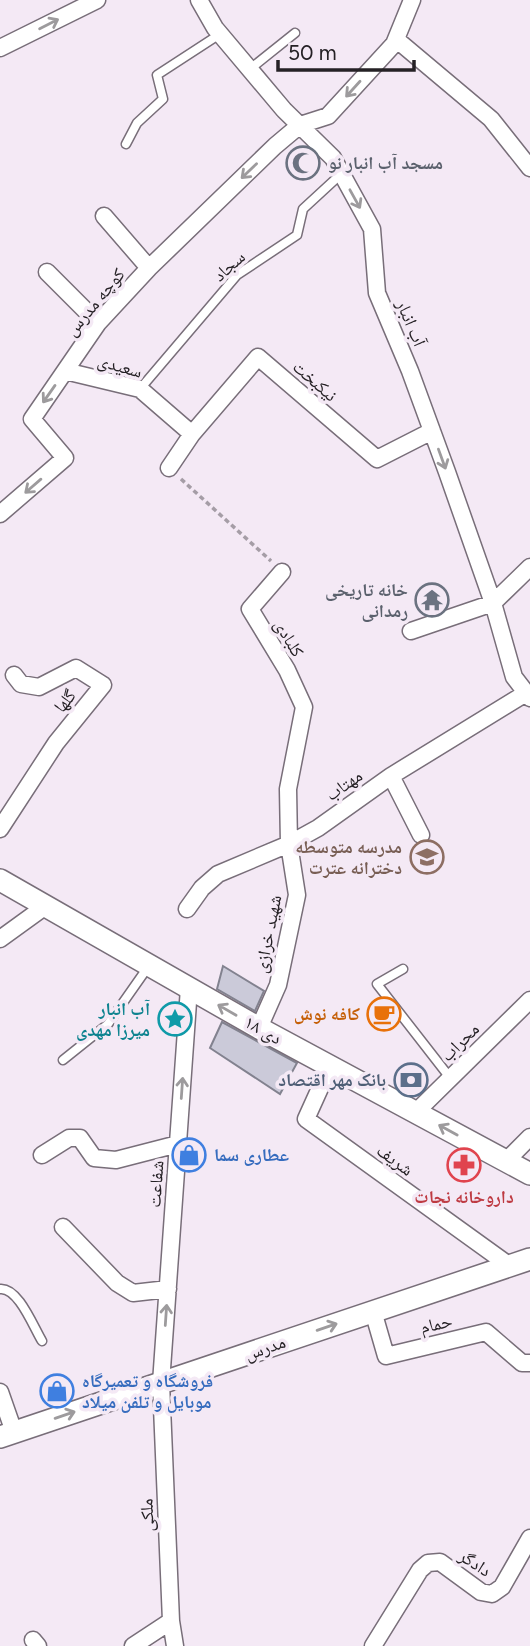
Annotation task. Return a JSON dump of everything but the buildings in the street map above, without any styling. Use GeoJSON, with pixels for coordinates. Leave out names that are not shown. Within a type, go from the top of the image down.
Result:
{"type":"FeatureCollection","features":[{"type":"Feature","properties":{"kind":"main road","name":"۱۸ دی"},"geometry":{"type":"LineString","coordinates":[[0,880],[259,1028],[530,1174]]}},
{"type":"Feature","properties":{"kind":"main road","name":"مدرس"},"geometry":{"type":"LineString","coordinates":[[7,1435],[530,1259]]}},
{"type":"Feature","properties":{"kind":"street"},"geometry":{"type":"LineString","coordinates":[[0,48],[97,0]]}},
{"type":"Feature","properties":{"kind":"street","name":"آب انبار"},"geometry":{"type":"LineString","coordinates":[[200,0],[220,34],[300,125],[333,158],[372,229],[377,293],[432,430],[493,603],[514,677],[528,696]]}},
{"type":"Feature","properties":{"kind":"street"},"geometry":{"type":"LineString","coordinates":[[412,0],[397,40],[491,119],[530,168]]}},
{"type":"Feature","properties":{"kind":"street","name":"کوچه مدرس"},"geometry":{"type":"LineString","coordinates":[[0,514],[65,458],[32,419],[98,323],[149,268],[275,146],[300,125],[328,116],[397,40]]}},
{"type":"Feature","properties":{"kind":"street"},"geometry":{"type":"LineString","coordinates":[[104,216],[149,268]]}},
{"type":"Feature","properties":{"kind":"street"},"geometry":{"type":"LineString","coordinates":[[47,272],[98,323]]}},
{"type":"Feature","properties":{"kind":"street","name":"نیکبخت"},"geometry":{"type":"LineString","coordinates":[[192,434],[258,357],[377,459],[432,430]]}},
{"type":"Feature","properties":{"kind":"street","name":"سعیدی"},"geometry":{"type":"LineString","coordinates":[[65,371],[140,389],[192,434]]}},
{"type":"Feature","properties":{"kind":"street"},"geometry":{"type":"LineString","coordinates":[[169,468],[192,434]]}},
{"type":"Feature","properties":{"kind":"street"},"geometry":{"type":"LineString","coordinates":[[411,631],[493,603],[530,567]]}},
{"type":"Feature","properties":{"kind":"street","name":"کلبادی"},"geometry":{"type":"LineString","coordinates":[[282,572],[250,609],[287,670],[304,706],[288,789],[289,844]]}},
{"type":"Feature","properties":{"kind":"street","name":"گلها"},"geometry":{"type":"LineString","coordinates":[[0,829],[56,743],[103,685],[76,668],[39,687],[21,684],[14,675]]}},
{"type":"Feature","properties":{"kind":"street","name":"مهتاب"},"geometry":{"type":"LineString","coordinates":[[187,909],[202,888],[218,874],[289,844],[318,828],[391,776],[528,696]]}},
{"type":"Feature","properties":{"kind":"street"},"geometry":{"type":"LineString","coordinates":[[391,776],[421,835]]}},
{"type":"Feature","properties":{"kind":"street","name":"شهید خرازی"},"geometry":{"type":"LineString","coordinates":[[259,1028],[278,985],[297,895],[289,844]]}},
{"type":"Feature","properties":{"kind":"street"},"geometry":{"type":"LineString","coordinates":[[0,939],[47,905]]}},
{"type":"Feature","properties":{"kind":"street","name":"شفاعت"},"geometry":{"type":"LineString","coordinates":[[161,1383],[188,988]]}},
{"type":"Feature","properties":{"kind":"street","name":"محراب"},"geometry":{"type":"LineString","coordinates":[[416,1112],[530,1000]]}},
{"type":"Feature","properties":{"kind":"street","name":"شریف"},"geometry":{"type":"LineString","coordinates":[[330,1066],[306,1119],[510,1266]]}},
{"type":"Feature","properties":{"kind":"street"},"geometry":{"type":"LineString","coordinates":[[506,1161],[530,1137]]}},
{"type":"Feature","properties":{"kind":"street"},"geometry":{"type":"LineString","coordinates":[[42,1155],[69,1138],[80,1138],[94,1158],[116,1160],[178,1144]]}},
{"type":"Feature","properties":{"kind":"street"},"geometry":{"type":"LineString","coordinates":[[63,1227],[117,1283],[133,1293],[168,1289]]}},
{"type":"Feature","properties":{"kind":"street","name":"حمام"},"geometry":{"type":"LineString","coordinates":[[373,1311],[386,1356],[486,1332],[522,1363],[530,1363]]}},
{"type":"Feature","properties":{"kind":"street","name":"ملکی"},"geometry":{"type":"LineString","coordinates":[[161,1383],[174,1646]]}},
{"type":"Feature","properties":{"kind":"street"},"geometry":{"type":"LineString","coordinates":[[0,1391],[7,1435]]}},
{"type":"Feature","properties":{"kind":"street","name":"دادگر"},"geometry":{"type":"LineString","coordinates":[[373,1646],[420,1570],[428,1563],[440,1562],[481,1592],[492,1594],[502,1587],[530,1538]]}},
{"type":"Feature","properties":{"kind":"street"},"geometry":{"type":"LineString","coordinates":[[133,1646],[171,1621]]}},
{"type":"Feature","properties":{"kind":"lane"},"geometry":{"type":"LineString","coordinates":[[250,69],[295,33]]}},
{"type":"Feature","properties":{"kind":"lane"},"geometry":{"type":"LineString","coordinates":[[126,144],[137,123],[163,99],[157,75],[220,34]]}},
{"type":"Feature","properties":{"kind":"lane","name":"سجاد"},"geometry":{"type":"LineString","coordinates":[[140,389],[237,275],[296,235],[303,209],[341,174]]}},
{"type":"Feature","properties":{"kind":"lane"},"geometry":{"type":"LineString","coordinates":[[63,1060],[108,1024],[150,965]]}},
{"type":"Feature","properties":{"kind":"lane"},"geometry":{"type":"LineString","coordinates":[[403,969],[377,984],[451,1079]]}},
{"type":"Feature","properties":{"kind":"lane"},"geometry":{"type":"LineString","coordinates":[[0,1289],[13,1292],[42,1340]]}},
{"type":"Feature","properties":{"kind":"path"},"geometry":{"type":"LineString","coordinates":[[169,468],[282,572]]}},
{"type":"Feature","properties":{"kind":"place","name":"مسجد آب انبار نو"},"geometry":{"type":"Point","coordinates":[303,163]}},
{"type":"Feature","properties":{"kind":"place","name":"خانه تاریخی رمدانی"},"geometry":{"type":"Point","coordinates":[432,600]}},
{"type":"Feature","properties":{"kind":"place","name":"مدرسه متوسطه دخترانه عترت"},"geometry":{"type":"Point","coordinates":[427,857]}},
{"type":"Feature","properties":{"kind":"place","name":"کافه نوش"},"geometry":{"type":"Point","coordinates":[384,1014]}},
{"type":"Feature","properties":{"kind":"place","name":"آب انبار میرزا مهدی"},"geometry":{"type":"Point","coordinates":[175,1019]}},
{"type":"Feature","properties":{"kind":"place","name":"بانک مهر اقتصاد"},"geometry":{"type":"Point","coordinates":[411,1080]}},
{"type":"Feature","properties":{"kind":"place","name":"عطاری سما"},"geometry":{"type":"Point","coordinates":[189,1155]}},
{"type":"Feature","properties":{"kind":"place","name":"داروخانه نجات"},"geometry":{"type":"Point","coordinates":[464,1165]}},
{"type":"Feature","properties":{"kind":"place","name":"فروشگاه و تعمیرگاه موبایل و تلفن میلاد"},"geometry":{"type":"Point","coordinates":[57,1391]}}]}
